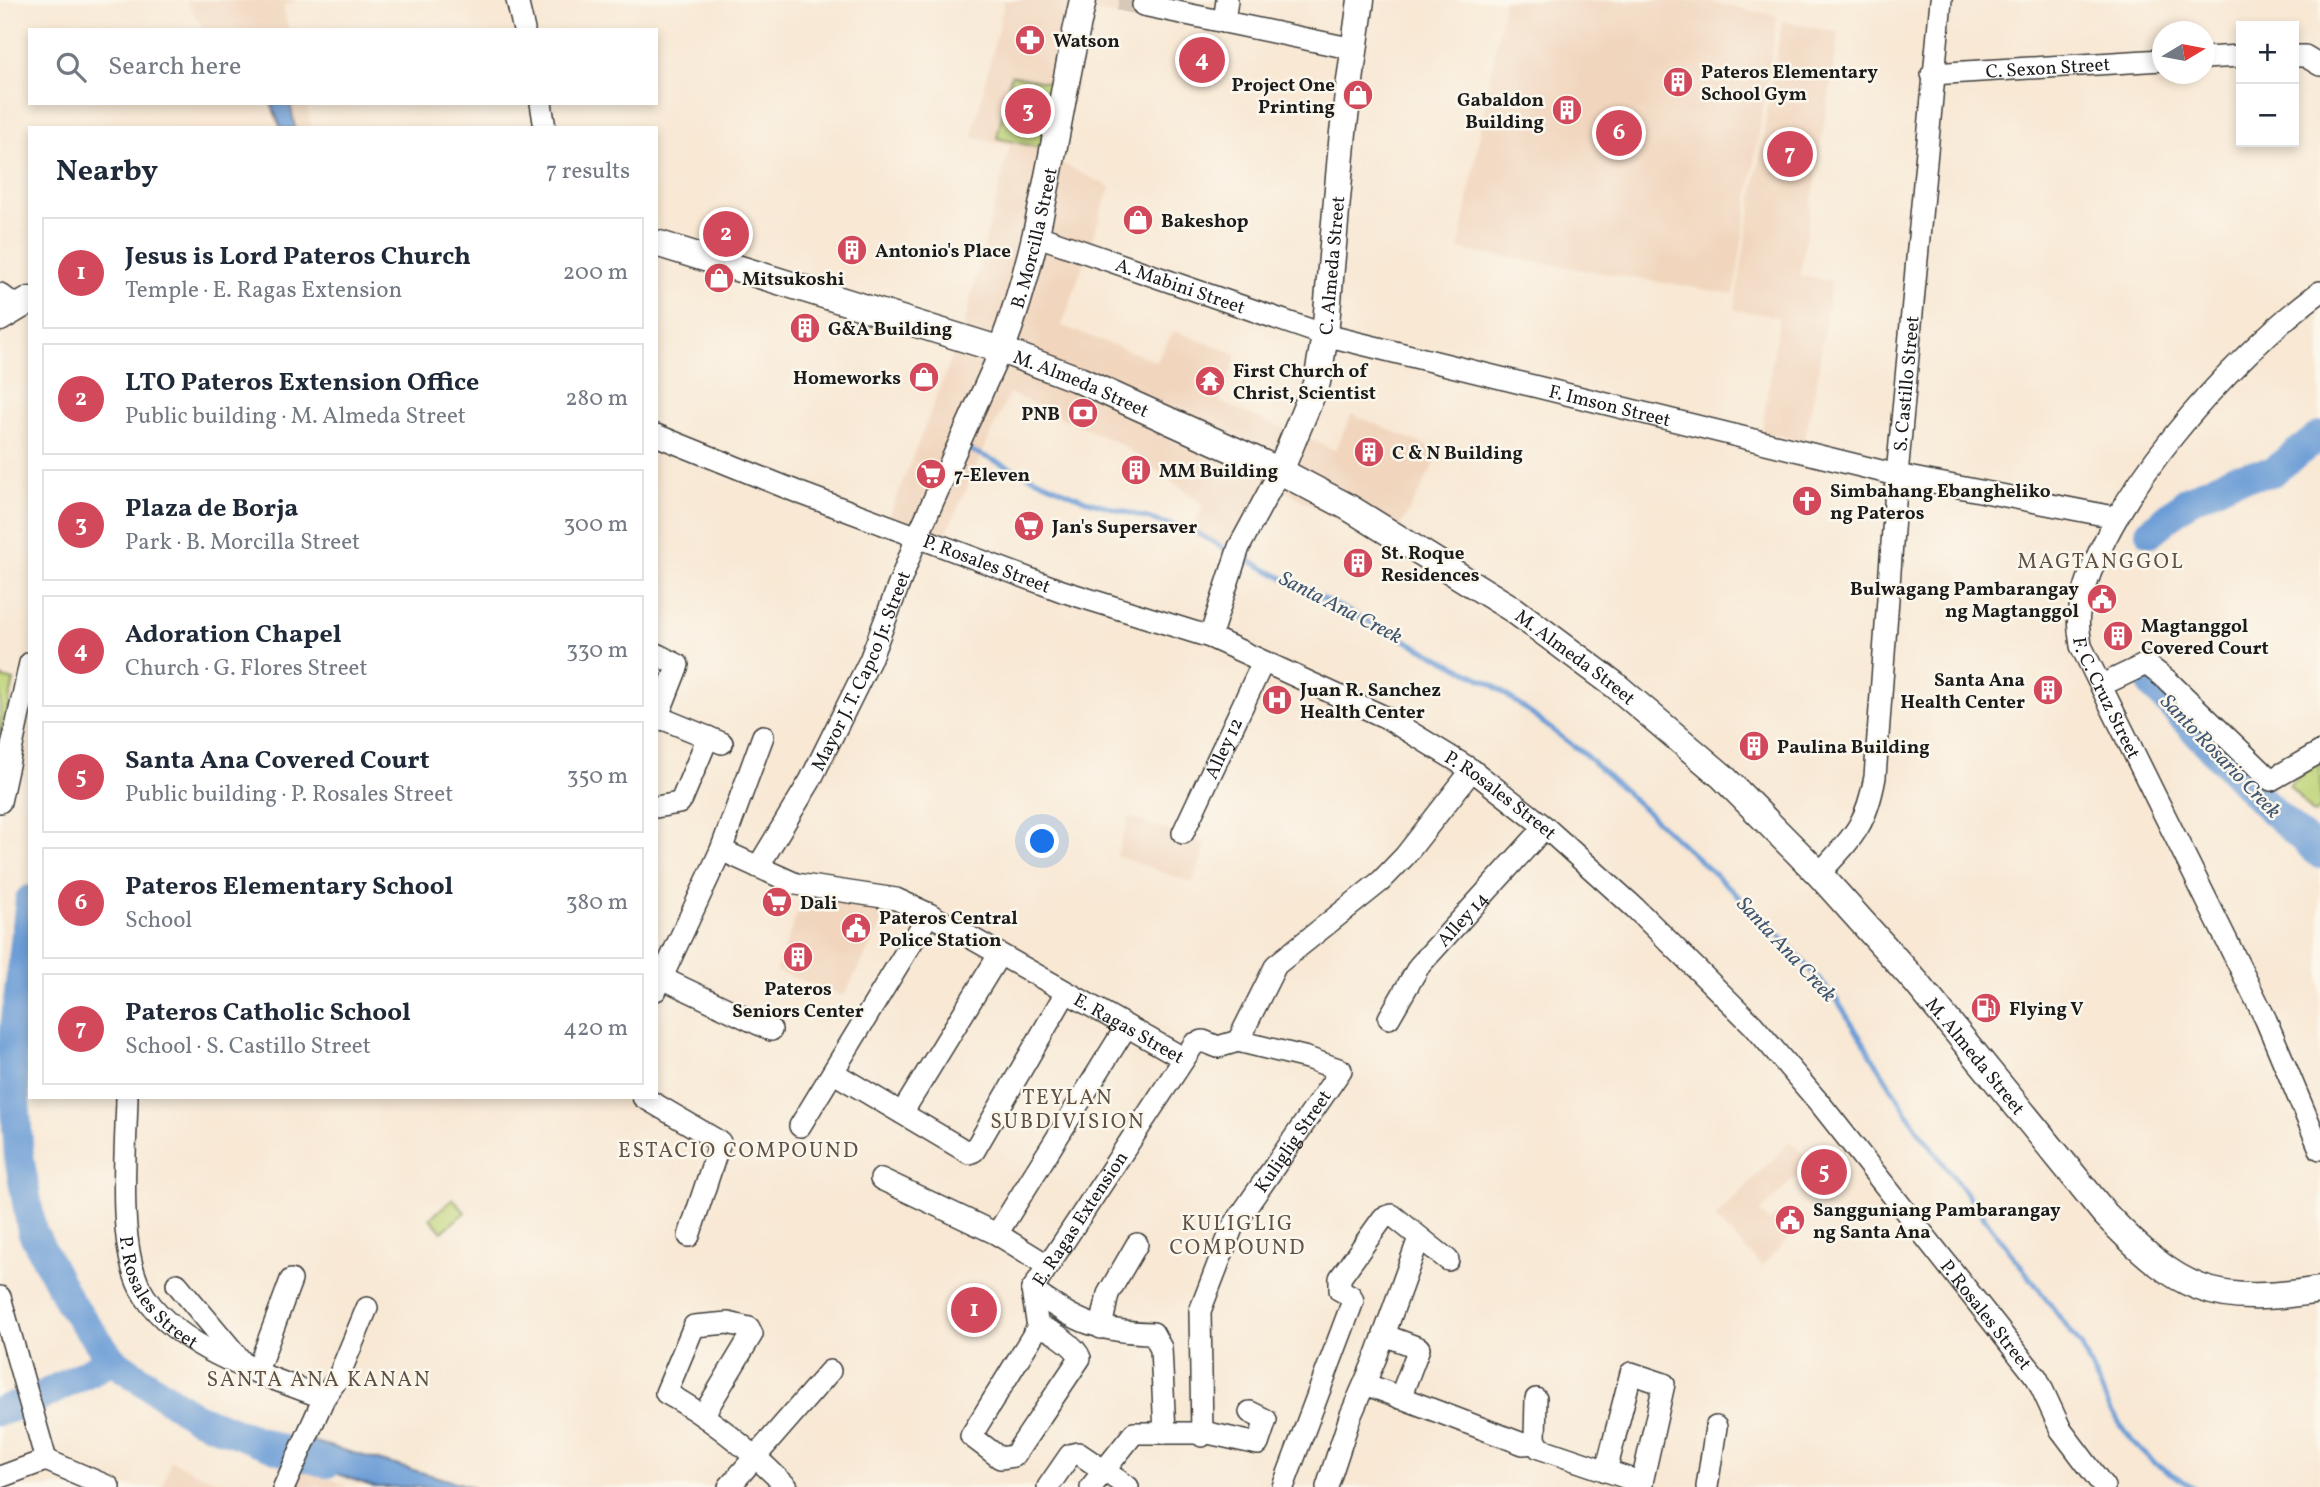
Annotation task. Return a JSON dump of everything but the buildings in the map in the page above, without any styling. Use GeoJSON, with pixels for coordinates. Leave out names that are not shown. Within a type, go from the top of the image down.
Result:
{"type":"FeatureCollection","features":[{"type":"Feature","properties":{"kind":"main road","name":"B. Morcilla Street"},"geometry":{"type":"LineString","coordinates":[[1001,351],[1019,299],[1035,235],[1083,0]]}},
{"type":"Feature","properties":{"kind":"main road","name":"C. Almeda Street"},"geometry":{"type":"LineString","coordinates":[[1280,471],[1317,383],[1325,335],[1337,185],[1361,0]]}},
{"type":"Feature","properties":{"kind":"main road","name":"M. Almeda Street"},"geometry":{"type":"LineString","coordinates":[[658,244],[1001,351],[1075,378],[1280,471],[1348,507],[1435,560],[1514,610],[1581,660],[1722,776],[1819,874],[1916,982],[2105,1213],[2150,1259],[2184,1281],[2219,1294],[2278,1296],[2320,1290]]}},
{"type":"Feature","properties":{"kind":"street"},"geometry":{"type":"LineString","coordinates":[[517,0],[524,28]]}},
{"type":"Feature","properties":{"kind":"street"},"geometry":{"type":"LineString","coordinates":[[1224,22],[1227,0]]}},
{"type":"Feature","properties":{"kind":"street","name":"S. Castillo Street"},"geometry":{"type":"LineString","coordinates":[[1819,874],[1860,828],[1869,806],[1877,757],[1897,475],[1932,74],[1941,0]]}},
{"type":"Feature","properties":{"kind":"street"},"geometry":{"type":"LineString","coordinates":[[1143,5],[1354,49]]}},
{"type":"Feature","properties":{"kind":"street"},"geometry":{"type":"LineString","coordinates":[[2215,57],[2236,56]]}},
{"type":"Feature","properties":{"kind":"street","name":"C. Sexon Street"},"geometry":{"type":"LineString","coordinates":[[1932,74],[2152,61]]}},
{"type":"Feature","properties":{"kind":"street"},"geometry":{"type":"LineString","coordinates":[[541,105],[545,126]]}},
{"type":"Feature","properties":{"kind":"street","name":"A. Mabini Street"},"geometry":{"type":"LineString","coordinates":[[1035,235],[1325,335]]}},
{"type":"Feature","properties":{"kind":"street","name":"F. C. Cruz Street"},"geometry":{"type":"LineString","coordinates":[[2320,292],[2236,363],[2114,517],[2090,568],[2078,617],[2081,646],[2266,1020],[2320,1149]]}},
{"type":"Feature","properties":{"kind":"street","name":"F. Imson Street"},"geometry":{"type":"LineString","coordinates":[[1325,335],[1897,475],[2114,517]]}},
{"type":"Feature","properties":{"kind":"street","name":"Mayor J. T. Capco Jr. Street"},"geometry":{"type":"LineString","coordinates":[[758,867],[810,780],[870,660],[917,537],[1001,351]]}},
{"type":"Feature","properties":{"kind":"street","name":"P. Rosales Street"},"geometry":{"type":"LineString","coordinates":[[658,436],[1062,591],[1210,637],[1387,718],[1472,770],[1545,827],[1635,908],[1730,1002],[1815,1098],[2037,1378],[2061,1430],[2104,1487]]}},
{"type":"Feature","properties":{"kind":"street","name":"C. Almeda Street"},"geometry":{"type":"LineString","coordinates":[[1210,637],[1239,547],[1280,471]]}},
{"type":"Feature","properties":{"kind":"street"},"geometry":{"type":"LineString","coordinates":[[658,655],[678,665],[658,715]]}},
{"type":"Feature","properties":{"kind":"street","name":"Alley 12"},"geometry":{"type":"LineString","coordinates":[[1183,833],[1263,662]]}},
{"type":"Feature","properties":{"kind":"street"},"geometry":{"type":"LineString","coordinates":[[2102,685],[2137,668],[2167,680],[2271,780],[2320,752]]}},
{"type":"Feature","properties":{"kind":"street"},"geometry":{"type":"LineString","coordinates":[[0,802],[28,672]]}},
{"type":"Feature","properties":{"kind":"street"},"geometry":{"type":"LineString","coordinates":[[658,718],[715,740],[682,799],[658,806]]}},
{"type":"Feature","properties":{"kind":"street"},"geometry":{"type":"LineString","coordinates":[[762,736],[721,850],[660,984],[771,1030]]}},
{"type":"Feature","properties":{"kind":"street"},"geometry":{"type":"LineString","coordinates":[[1238,1041],[1276,965],[1381,881],[1405,856],[1472,770]]}},
{"type":"Feature","properties":{"kind":"street","name":"Alley 14"},"geometry":{"type":"LineString","coordinates":[[1389,1018],[1419,966],[1545,827]]}},
{"type":"Feature","properties":{"kind":"street","name":"E. Ragas Street"},"geometry":{"type":"LineString","coordinates":[[721,850],[796,884],[896,899],[929,914],[1065,994],[1183,1058],[1194,1044],[1203,1041],[1218,1047],[1238,1041]]}},
{"type":"Feature","properties":{"kind":"street"},"geometry":{"type":"LineString","coordinates":[[800,1126],[929,914]]}},
{"type":"Feature","properties":{"kind":"street"},"geometry":{"type":"LineString","coordinates":[[902,1113],[999,955]]}},
{"type":"Feature","properties":{"kind":"street"},"geometry":{"type":"LineString","coordinates":[[834,1073],[964,1152],[974,1151],[1065,994]]}},
{"type":"Feature","properties":{"kind":"street"},"geometry":{"type":"LineString","coordinates":[[997,1234],[1126,1027]]}},
{"type":"Feature","properties":{"kind":"street","name":"Kuliglig Street"},"geometry":{"type":"LineString","coordinates":[[1202,1434],[1200,1311],[1231,1228],[1341,1070],[1307,1058],[1238,1041]]}},
{"type":"Feature","properties":{"kind":"street","name":"E. Ragas Extension"},"geometry":{"type":"LineString","coordinates":[[1166,1433],[1158,1340],[1153,1334],[1119,1333],[1101,1328],[1062,1313],[1032,1290],[1183,1058]]}},
{"type":"Feature","properties":{"kind":"street","name":"P. Rosales Street"},"geometry":{"type":"LineString","coordinates":[[128,1099],[125,1195],[134,1268],[141,1288],[180,1331],[206,1349],[324,1398]]}},
{"type":"Feature","properties":{"kind":"street"},"geometry":{"type":"LineString","coordinates":[[646,1099],[720,1142],[689,1236]]}},
{"type":"Feature","properties":{"kind":"street"},"geometry":{"type":"LineString","coordinates":[[881,1179],[997,1234],[1047,1265]]}},
{"type":"Feature","properties":{"kind":"street"},"geometry":{"type":"LineString","coordinates":[[1283,1487],[1353,1301],[1352,1296],[1340,1290],[1340,1279],[1388,1215],[1392,1215],[1448,1260]]}},
{"type":"Feature","properties":{"kind":"street"},"geometry":{"type":"LineString","coordinates":[[1327,1487],[1419,1238]]}},
{"type":"Feature","properties":{"kind":"street"},"geometry":{"type":"LineString","coordinates":[[1101,1328],[1108,1294],[1138,1244]]}},
{"type":"Feature","properties":{"kind":"street"},"geometry":{"type":"LineString","coordinates":[[177,1284],[252,1369],[292,1280]]}},
{"type":"Feature","properties":{"kind":"street"},"geometry":{"type":"LineString","coordinates":[[1032,1290],[1038,1327],[971,1436],[1000,1458],[1014,1457],[1080,1358],[1071,1346],[1045,1328],[1038,1327]]}},
{"type":"Feature","properties":{"kind":"street"},"geometry":{"type":"LineString","coordinates":[[0,1297],[7,1352],[31,1400],[46,1460]]}},
{"type":"Feature","properties":{"kind":"street"},"geometry":{"type":"LineString","coordinates":[[284,1487],[324,1398],[338,1378],[368,1308]]}},
{"type":"Feature","properties":{"kind":"street"},"geometry":{"type":"LineString","coordinates":[[704,1414],[752,1334],[750,1328],[728,1323],[702,1323],[692,1329],[666,1394],[704,1414],[755,1455],[787,1487]]}},
{"type":"Feature","properties":{"kind":"street"},"geometry":{"type":"LineString","coordinates":[[1384,1335],[1419,1348],[1400,1398]]}},
{"type":"Feature","properties":{"kind":"street"},"geometry":{"type":"LineString","coordinates":[[729,1487],[830,1371]]}},
{"type":"Feature","properties":{"kind":"street"},"geometry":{"type":"LineString","coordinates":[[1536,1399],[1536,1443],[1539,1448],[1641,1485],[1664,1384],[1630,1373],[1606,1471]]}},
{"type":"Feature","properties":{"kind":"street"},"geometry":{"type":"LineString","coordinates":[[1365,1384],[1523,1444],[1536,1443]]}},
{"type":"Feature","properties":{"kind":"street"},"geometry":{"type":"LineString","coordinates":[[1097,1479],[1131,1434],[1202,1434],[1258,1444],[1266,1420],[1250,1412]]}},
{"type":"Feature","properties":{"kind":"street"},"geometry":{"type":"LineString","coordinates":[[1707,1487],[1716,1427]]}},
{"type":"Feature","properties":{"kind":"street"},"geometry":{"type":"LineString","coordinates":[[1048,1487],[1073,1453],[1078,1453],[1097,1479],[1128,1487]]}},
{"type":"Feature","properties":{"kind":"street"},"geometry":{"type":"LineString","coordinates":[[0,1477],[46,1460],[109,1487]]}},
{"type":"Feature","properties":{"kind":"shaded area"},"geometry":{"type":"Polygon","coordinates":[[[186,0],[299,0],[283,6],[288,28],[202,28],[186,0]]]}},
{"type":"Feature","properties":{"kind":"shaded area"},"geometry":{"type":"Polygon","coordinates":[[[1005,0],[1122,0],[1118,16],[1091,11],[1060,163],[1110,187],[1062,326],[1156,361],[1174,331],[1237,354],[1220,402],[1335,450],[1352,414],[1441,452],[1388,549],[1279,487],[1239,559],[1191,533],[1203,504],[1122,445],[1009,393],[944,539],[888,519],[962,332],[1010,146],[972,137],[1005,0]]]}},
{"type":"Feature","properties":{"kind":"shaded area"},"geometry":{"type":"Polygon","coordinates":[[[1504,0],[1700,0],[1777,16],[1734,294],[1459,250],[1504,0]]]}},
{"type":"Feature","properties":{"kind":"shaded area"},"geometry":{"type":"Polygon","coordinates":[[[1782,21],[1839,33],[1800,275],[1831,281],[1817,380],[1804,441],[1762,432],[1779,317],[1734,310],[1782,21]]]}},
{"type":"Feature","properties":{"kind":"shaded area"},"geometry":{"type":"Polygon","coordinates":[[[270,105],[306,105],[312,126],[277,126],[270,105]]]}},
{"type":"Feature","properties":{"kind":"shaded area"},"geometry":{"type":"Polygon","coordinates":[[[1129,817],[1207,844],[1193,883],[1117,856],[1129,817]]]}},
{"type":"Feature","properties":{"kind":"shaded area"},"geometry":{"type":"Polygon","coordinates":[[[806,889],[896,897],[844,996],[776,971],[806,889]]]}},
{"type":"Feature","properties":{"kind":"shaded area"},"geometry":{"type":"Polygon","coordinates":[[[1790,1141],[1810,1161],[1760,1213],[1770,1222],[1777,1213],[1796,1231],[1762,1266],[1715,1218],[1790,1141]]]}},
{"type":"Feature","properties":{"kind":"shaded area"},"geometry":{"type":"Polygon","coordinates":[[[171,1461],[229,1487],[162,1487],[171,1461]]]}},
{"type":"Feature","properties":{"kind":"shaded area"},"geometry":{"type":"Polygon","coordinates":[[[301,1464],[347,1487],[291,1487],[301,1464]]]}},
{"type":"Feature","properties":{"kind":"green space"},"geometry":{"type":"Polygon","coordinates":[[[1011,75],[1059,85],[1045,149],[997,138],[1011,75]]]}},
{"type":"Feature","properties":{"kind":"green space"},"geometry":{"type":"Polygon","coordinates":[[[0,677],[14,681],[0,739],[0,677]]]}},
{"type":"Feature","properties":{"kind":"green space"},"geometry":{"type":"Polygon","coordinates":[[[2320,759],[2320,809],[2314,814],[2289,785],[2320,759]]]}},
{"type":"Feature","properties":{"kind":"green space"},"geometry":{"type":"Polygon","coordinates":[[[453,1199],[465,1212],[442,1232],[430,1218],[453,1199]]]}},
{"type":"Feature","properties":{"kind":"water"},"geometry":{"type":"Polygon","coordinates":[[[272,105],[290,105],[295,126],[280,126],[272,105]]]}},
{"type":"Feature","properties":{"kind":"water"},"geometry":{"type":"Polygon","coordinates":[[[311,1441],[473,1487],[374,1487],[303,1462],[311,1441]]]}},
{"type":"Feature","properties":{"kind":"waterway","name":"Santo Rosario Creek"},"geometry":{"type":"LineString","coordinates":[[2150,532],[2189,500],[2235,478],[2272,472],[2320,436]]}},
{"type":"Feature","properties":{"kind":"waterway","name":"Santa Ana Creek"},"geometry":{"type":"LineString","coordinates":[[963,447],[1085,500],[1195,532],[1233,553]]}},
{"type":"Feature","properties":{"kind":"waterway","name":"Santa Ana Creek"},"geometry":{"type":"LineString","coordinates":[[1242,557],[1493,685],[1583,753],[1773,928],[1837,1000],[1918,1130],[2081,1345],[2110,1409],[2132,1441],[2154,1463],[2193,1487]]}},
{"type":"Feature","properties":{"kind":"waterway","name":"Santo Rosario Creek"},"geometry":{"type":"LineString","coordinates":[[2153,686],[2264,803],[2320,854]]}},
{"type":"Feature","properties":{"kind":"waterway","name":"Santa Ana Creek"},"geometry":{"type":"LineString","coordinates":[[28,917],[12,1053],[19,1157],[32,1231],[69,1302],[112,1360],[195,1417],[279,1449],[327,1463]]}},
{"type":"Feature","properties":{"kind":"waterway"},"geometry":{"type":"LineString","coordinates":[[0,1411],[32,1401],[112,1360]]}},
{"type":"Feature","properties":{"kind":"tunnel"},"geometry":{"type":"LineString","coordinates":[[1119,0],[1143,5]]}},
{"type":"Feature","properties":{"kind":"place","name":"Watson"},"geometry":{"type":"Point","coordinates":[1030,40]}},
{"type":"Feature","properties":{"kind":"place","name":"Adoration Chapel"},"geometry":{"type":"Point","coordinates":[1202,60]}},
{"type":"Feature","properties":{"kind":"place","name":"Pateros Elementary School Gym"},"geometry":{"type":"Point","coordinates":[1678,82]}},
{"type":"Feature","properties":{"kind":"place","name":"Project One Printing"},"geometry":{"type":"Point","coordinates":[1358,95]}},
{"type":"Feature","properties":{"kind":"place","name":"Gabaldon Building"},"geometry":{"type":"Point","coordinates":[1567,110]}},
{"type":"Feature","properties":{"kind":"place","name":"Plaza de Borja"},"geometry":{"type":"Point","coordinates":[1028,111]}},
{"type":"Feature","properties":{"kind":"place","name":"Pateros Elementary School"},"geometry":{"type":"Point","coordinates":[1619,133]}},
{"type":"Feature","properties":{"kind":"place","name":"Pateros Catholic School"},"geometry":{"type":"Point","coordinates":[1790,154]}},
{"type":"Feature","properties":{"kind":"place","name":"Bakeshop"},"geometry":{"type":"Point","coordinates":[1138,220]}},
{"type":"Feature","properties":{"kind":"place","name":"LTO Pateros Extension Office"},"geometry":{"type":"Point","coordinates":[726,234]}},
{"type":"Feature","properties":{"kind":"place","name":"Antonio's Place"},"geometry":{"type":"Point","coordinates":[852,250]}},
{"type":"Feature","properties":{"kind":"place","name":"Mitsukoshi"},"geometry":{"type":"Point","coordinates":[719,278]}},
{"type":"Feature","properties":{"kind":"place","name":"G&A Building"},"geometry":{"type":"Point","coordinates":[805,328]}},
{"type":"Feature","properties":{"kind":"place","name":"Homeworks"},"geometry":{"type":"Point","coordinates":[924,377]}},
{"type":"Feature","properties":{"kind":"place","name":"First Church of Christ, Scientist"},"geometry":{"type":"Point","coordinates":[1210,381]}},
{"type":"Feature","properties":{"kind":"place","name":"PNB"},"geometry":{"type":"Point","coordinates":[1083,413]}},
{"type":"Feature","properties":{"kind":"place","name":"C & N Building"},"geometry":{"type":"Point","coordinates":[1369,452]}},
{"type":"Feature","properties":{"kind":"place","name":"MM Building"},"geometry":{"type":"Point","coordinates":[1136,470]}},
{"type":"Feature","properties":{"kind":"place","name":"7-Eleven"},"geometry":{"type":"Point","coordinates":[931,474]}},
{"type":"Feature","properties":{"kind":"place","name":"Simbahang Ebangheliko ng Pateros"},"geometry":{"type":"Point","coordinates":[1807,501]}},
{"type":"Feature","properties":{"kind":"place","name":"Jan's Supersaver"},"geometry":{"type":"Point","coordinates":[1029,526]}},
{"type":"Feature","properties":{"kind":"place","name":"St. Roque Residences"},"geometry":{"type":"Point","coordinates":[1358,563]}},
{"type":"Feature","properties":{"kind":"place","name":"Bulwagang Pambarangay ng Magtanggol"},"geometry":{"type":"Point","coordinates":[2102,599]}},
{"type":"Feature","properties":{"kind":"place","name":"Magtanggol Covered Court"},"geometry":{"type":"Point","coordinates":[2118,636]}},
{"type":"Feature","properties":{"kind":"place","name":"Santa Ana Health Center"},"geometry":{"type":"Point","coordinates":[2048,690]}},
{"type":"Feature","properties":{"kind":"place","name":"Juan R. Sanchez Health Center"},"geometry":{"type":"Point","coordinates":[1277,700]}},
{"type":"Feature","properties":{"kind":"place","name":"Paulina Building"},"geometry":{"type":"Point","coordinates":[1754,746]}},
{"type":"Feature","properties":{"kind":"place","name":"Dali"},"geometry":{"type":"Point","coordinates":[777,902]}},
{"type":"Feature","properties":{"kind":"place","name":"Pateros Central Police Station"},"geometry":{"type":"Point","coordinates":[856,928]}},
{"type":"Feature","properties":{"kind":"place","name":"Pateros Seniors Center"},"geometry":{"type":"Point","coordinates":[798,957]}},
{"type":"Feature","properties":{"kind":"place","name":"Flying V"},"geometry":{"type":"Point","coordinates":[1986,1008]}},
{"type":"Feature","properties":{"kind":"place","name":"Santa Ana Covered Court"},"geometry":{"type":"Point","coordinates":[1824,1172]}},
{"type":"Feature","properties":{"kind":"place","name":"Sangguniang Pambarangay ng Santa Ana"},"geometry":{"type":"Point","coordinates":[1790,1220]}},
{"type":"Feature","properties":{"kind":"place","name":"Jesus is Lord Pateros Church"},"geometry":{"type":"Point","coordinates":[974,1310]}},
{"type":"Feature","properties":{"kind":"district","name":"MAGTANGGOL"},"geometry":{"type":"Point","coordinates":[2101,561]}},
{"type":"Feature","properties":{"kind":"district","name":"TEYLAN SUBDIVISION"},"geometry":{"type":"Point","coordinates":[1068,1109]}},
{"type":"Feature","properties":{"kind":"district","name":"ESTACIO COMPOUND"},"geometry":{"type":"Point","coordinates":[739,1150]}},
{"type":"Feature","properties":{"kind":"district","name":"KULIGLIG COMPOUND"},"geometry":{"type":"Point","coordinates":[1238,1235]}},
{"type":"Feature","properties":{"kind":"district","name":"SANTA ANA KANAN"},"geometry":{"type":"Point","coordinates":[319,1379]}}]}
